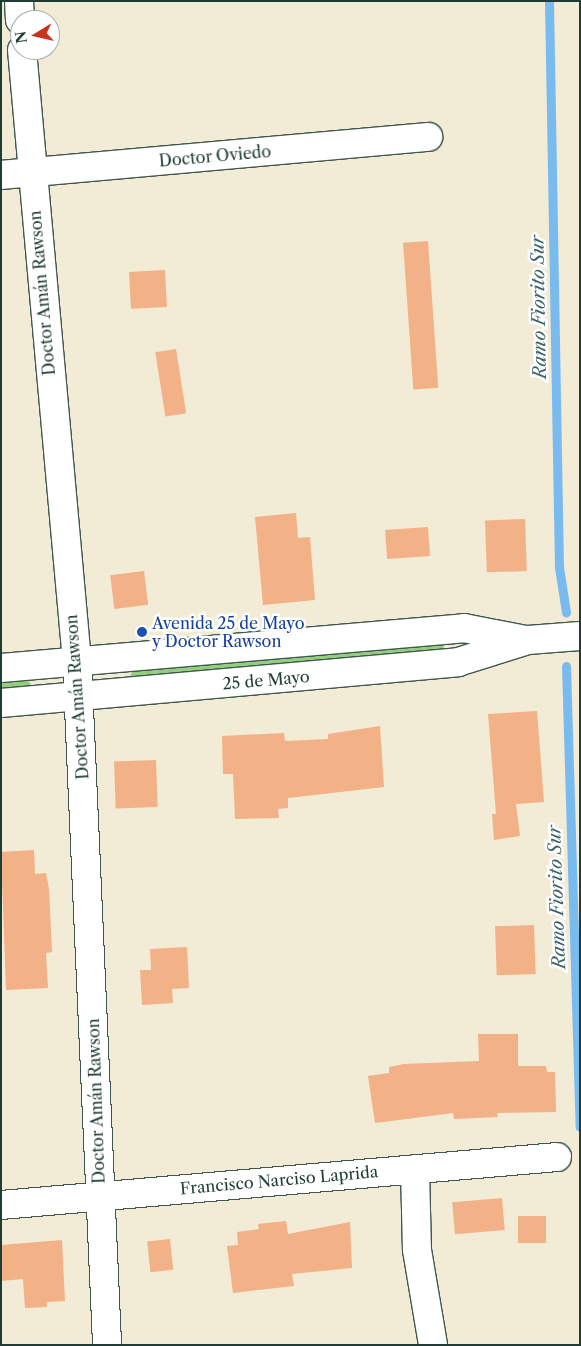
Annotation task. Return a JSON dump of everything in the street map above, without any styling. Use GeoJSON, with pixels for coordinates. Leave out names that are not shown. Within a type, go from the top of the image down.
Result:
{"type":"FeatureCollection","features":[{"type":"Feature","properties":{"kind":"street","name":"Doctor Amán Rawson"},"geometry":{"type":"LineString","coordinates":[[23,60],[31,172],[77,662],[107,1345]]}},
{"type":"Feature","properties":{"kind":"street","name":"Doctor Oviedo"},"geometry":{"type":"LineString","coordinates":[[1,175],[428,137]]}},
{"type":"Feature","properties":{"kind":"street","name":"25 de Mayo"},"geometry":{"type":"LineString","coordinates":[[1,668],[464,628],[528,640]]}},
{"type":"Feature","properties":{"kind":"street","name":"25 de Mayo"},"geometry":{"type":"LineString","coordinates":[[1,703],[458,662],[528,640],[580,636]]}},
{"type":"Feature","properties":{"kind":"street","name":"Francisco Narciso Laprida"},"geometry":{"type":"LineString","coordinates":[[1,1205],[557,1157]]}},
{"type":"Feature","properties":{"kind":"street"},"geometry":{"type":"LineString","coordinates":[[415,1169],[417,1250],[433,1345]]}},
{"type":"Feature","properties":{"kind":"green space"},"geometry":{"type":"Polygon","coordinates":[[[440,643],[444,645],[443,650],[130,677],[132,671],[440,643]]]}},
{"type":"Feature","properties":{"kind":"green space"},"geometry":{"type":"Polygon","coordinates":[[[27,680],[31,684],[29,688],[1,691],[1,682],[27,680]]]}},
{"type":"Feature","properties":{"kind":"building"},"geometry":{"type":"Polygon","coordinates":[[[428,241],[438,388],[413,389],[403,243],[428,241]]]}},
{"type":"Feature","properties":{"kind":"building"},"geometry":{"type":"Polygon","coordinates":[[[165,270],[167,307],[131,309],[129,272],[165,270]]]}},
{"type":"Feature","properties":{"kind":"building"},"geometry":{"type":"Polygon","coordinates":[[[176,349],[186,413],[165,416],[155,352],[176,349]]]}},
{"type":"Feature","properties":{"kind":"building"},"geometry":{"type":"Polygon","coordinates":[[[296,513],[298,538],[310,537],[315,600],[263,605],[255,517],[296,513]]]}},
{"type":"Feature","properties":{"kind":"building"},"geometry":{"type":"Polygon","coordinates":[[[525,519],[527,571],[487,572],[485,520],[525,519]]]}},
{"type":"Feature","properties":{"kind":"building"},"geometry":{"type":"Polygon","coordinates":[[[428,527],[430,556],[387,559],[385,530],[428,527]]]}},
{"type":"Feature","properties":{"kind":"building"},"geometry":{"type":"Polygon","coordinates":[[[144,571],[148,605],[114,609],[110,575],[144,571]]]}},
{"type":"Feature","properties":{"kind":"building"},"geometry":{"type":"Polygon","coordinates":[[[537,711],[544,802],[516,804],[520,836],[494,840],[492,814],[496,814],[488,714],[537,711]]]}},
{"type":"Feature","properties":{"kind":"building"},"geometry":{"type":"Polygon","coordinates":[[[380,726],[384,787],[288,798],[288,808],[278,809],[279,818],[235,819],[233,774],[223,774],[222,736],[284,733],[285,741],[328,739],[328,734],[380,726]]]}},
{"type":"Feature","properties":{"kind":"building"},"geometry":{"type":"Polygon","coordinates":[[[156,760],[158,807],[116,808],[114,761],[156,760]]]}},
{"type":"Feature","properties":{"kind":"building"},"geometry":{"type":"Polygon","coordinates":[[[34,850],[35,874],[46,873],[49,889],[52,952],[46,953],[48,988],[6,990],[1,852],[34,850]]]}},
{"type":"Feature","properties":{"kind":"building"},"geometry":{"type":"Polygon","coordinates":[[[534,925],[536,974],[497,975],[495,926],[534,925]]]}},
{"type":"Feature","properties":{"kind":"building"},"geometry":{"type":"Polygon","coordinates":[[[187,947],[189,988],[172,989],[173,1003],[142,1005],[140,970],[151,970],[150,949],[187,947]]]}},
{"type":"Feature","properties":{"kind":"building"},"geometry":{"type":"Polygon","coordinates":[[[478,1034],[518,1034],[518,1066],[546,1066],[547,1072],[555,1072],[556,1112],[497,1113],[498,1117],[454,1119],[453,1113],[375,1123],[368,1076],[389,1073],[389,1067],[404,1064],[479,1061],[478,1034]]]}},
{"type":"Feature","properties":{"kind":"building"},"geometry":{"type":"Polygon","coordinates":[[[502,1198],[505,1230],[455,1234],[452,1202],[502,1198]]]}},
{"type":"Feature","properties":{"kind":"building"},"geometry":{"type":"Polygon","coordinates":[[[518,1216],[546,1216],[546,1243],[518,1243],[518,1216]]]}},
{"type":"Feature","properties":{"kind":"building"},"geometry":{"type":"Polygon","coordinates":[[[286,1221],[288,1234],[350,1222],[352,1268],[292,1274],[294,1286],[233,1293],[227,1246],[238,1245],[237,1232],[259,1229],[258,1224],[286,1221]]]}},
{"type":"Feature","properties":{"kind":"building"},"geometry":{"type":"Polygon","coordinates":[[[170,1239],[173,1270],[150,1272],[147,1241],[170,1239]]]}},
{"type":"Feature","properties":{"kind":"building"},"geometry":{"type":"Polygon","coordinates":[[[62,1240],[65,1301],[47,1302],[47,1307],[25,1308],[23,1279],[1,1281],[1,1245],[62,1240]]]}},
{"type":"Feature","properties":{"kind":"waterway","name":"Ramo Fiorito Sur"},"geometry":{"type":"LineString","coordinates":[[549,1],[559,567],[566,612]]}},
{"type":"Feature","properties":{"kind":"waterway","name":"Ramo Fiorito Sur"},"geometry":{"type":"LineString","coordinates":[[566,666],[580,1127]]}},
{"type":"Feature","properties":{"kind":"place","name":"Avenida 25 de Mayo y Doctor Rawson"},"geometry":{"type":"Point","coordinates":[142,632]}}]}
